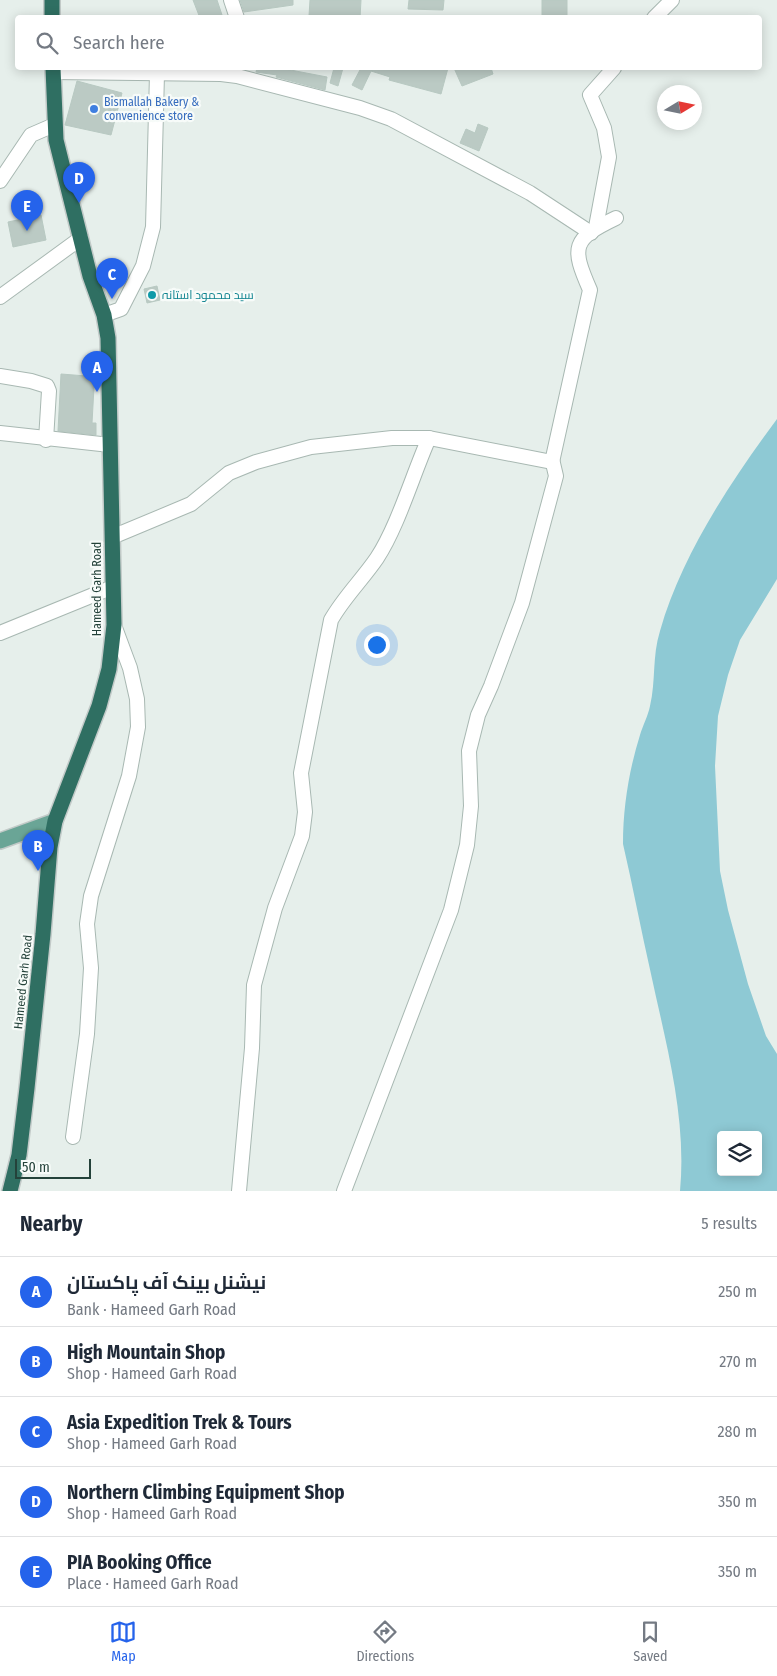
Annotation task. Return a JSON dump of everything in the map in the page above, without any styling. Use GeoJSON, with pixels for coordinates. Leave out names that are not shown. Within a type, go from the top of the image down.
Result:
{"type":"FeatureCollection","features":[{"type":"Feature","properties":{"kind":"highway"},"geometry":{"type":"LineString","coordinates":[[52,0],[52,15]]}},
{"type":"Feature","properties":{"kind":"highway","name":"Hameed Garh Road"},"geometry":{"type":"LineString","coordinates":[[10,1191],[19,1155],[54,821],[99,706],[109,669],[114,624],[108,338],[104,315],[90,276],[62,172],[54,125],[53,70]]}},
{"type":"Feature","properties":{"kind":"main road"},"geometry":{"type":"LineString","coordinates":[[0,841],[54,821]]}},
{"type":"Feature","properties":{"kind":"street"},"geometry":{"type":"LineString","coordinates":[[231,0],[236,15]]}},
{"type":"Feature","properties":{"kind":"street"},"geometry":{"type":"LineString","coordinates":[[657,15],[672,0]]}},
{"type":"Feature","properties":{"kind":"street"},"geometry":{"type":"LineString","coordinates":[[53,70],[157,74],[231,71],[360,108],[391,119],[530,193],[594,230]]}},
{"type":"Feature","properties":{"kind":"street"},"geometry":{"type":"LineString","coordinates":[[594,230],[609,156],[604,128],[590,95],[612,70]]}},
{"type":"Feature","properties":{"kind":"street"},"geometry":{"type":"LineString","coordinates":[[104,315],[121,309],[143,266],[153,227],[157,74]]}},
{"type":"Feature","properties":{"kind":"street"},"geometry":{"type":"LineString","coordinates":[[0,181],[31,135],[54,125]]}},
{"type":"Feature","properties":{"kind":"street"},"geometry":{"type":"LineString","coordinates":[[344,1191],[451,910],[467,845],[472,806],[469,752],[478,716],[522,603],[556,476],[552,459],[590,290],[578,264],[577,253],[582,241],[594,230],[616,218]]}},
{"type":"Feature","properties":{"kind":"street"},"geometry":{"type":"LineString","coordinates":[[0,297],[81,238]]}},
{"type":"Feature","properties":{"kind":"street"},"geometry":{"type":"LineString","coordinates":[[0,376],[32,380],[47,386],[49,391],[46,440]]}},
{"type":"Feature","properties":{"kind":"street"},"geometry":{"type":"LineString","coordinates":[[0,433],[46,440],[110,445]]}},
{"type":"Feature","properties":{"kind":"street"},"geometry":{"type":"LineString","coordinates":[[112,536],[184,508],[229,474],[281,454],[311,447],[392,438],[429,438],[552,462],[552,459]]}},
{"type":"Feature","properties":{"kind":"street"},"geometry":{"type":"LineString","coordinates":[[239,1191],[252,1048],[254,985],[275,908],[302,836],[305,812],[301,773],[331,620],[342,601],[377,558],[394,526],[429,438]]}},
{"type":"Feature","properties":{"kind":"street"},"geometry":{"type":"LineString","coordinates":[[0,633],[113,587]]}},
{"type":"Feature","properties":{"kind":"street"},"geometry":{"type":"LineString","coordinates":[[73,1137],[88,1015],[91,968],[87,924],[88,909],[95,877],[129,776],[138,726],[137,700],[130,668],[114,624]]}},
{"type":"Feature","properties":{"kind":"water"},"geometry":{"type":"Polygon","coordinates":[[[777,419],[777,579],[740,640],[728,675],[718,716],[715,766],[720,871],[728,910],[748,984],[766,1036],[777,1054],[777,1191],[680,1191],[681,1136],[678,1109],[669,1054],[623,844],[625,802],[640,735],[650,706],[658,640],[669,603],[694,547],[742,468],[777,419]]]}},
{"type":"Feature","properties":{"kind":"building"},"geometry":{"type":"Polygon","coordinates":[[[193,0],[217,0],[222,15],[199,15],[193,0]]]}},
{"type":"Feature","properties":{"kind":"building"},"geometry":{"type":"Polygon","coordinates":[[[240,0],[293,0],[293,5],[244,12],[240,0]]]}},
{"type":"Feature","properties":{"kind":"building"},"geometry":{"type":"Polygon","coordinates":[[[310,0],[361,0],[360,15],[309,15],[310,0]]]}},
{"type":"Feature","properties":{"kind":"building"},"geometry":{"type":"Polygon","coordinates":[[[409,0],[444,0],[443,10],[408,9],[409,0]]]}},
{"type":"Feature","properties":{"kind":"building"},"geometry":{"type":"Polygon","coordinates":[[[542,0],[567,0],[567,15],[542,15],[542,0]]]}},
{"type":"Feature","properties":{"kind":"building"},"geometry":{"type":"Polygon","coordinates":[[[256,70],[290,70],[327,77],[325,90],[276,77],[277,75],[256,72],[256,70]]]}},
{"type":"Feature","properties":{"kind":"building"},"geometry":{"type":"Polygon","coordinates":[[[333,70],[342,70],[338,86],[330,83],[333,70]]]}},
{"type":"Feature","properties":{"kind":"building"},"geometry":{"type":"Polygon","coordinates":[[[360,70],[447,70],[441,94],[389,80],[390,77],[371,71],[362,90],[352,85],[360,70]]]}},
{"type":"Feature","properties":{"kind":"building"},"geometry":{"type":"Polygon","coordinates":[[[455,70],[492,70],[493,74],[462,86],[455,70]]]}},
{"type":"Feature","properties":{"kind":"building","name":"Bismallah Bakery & convenience store"},"geometry":{"type":"Polygon","coordinates":[[[77,81],[122,93],[111,135],[65,125],[77,81]]]}},
{"type":"Feature","properties":{"kind":"building"},"geometry":{"type":"Polygon","coordinates":[[[478,124],[488,128],[479,151],[460,143],[466,129],[475,133],[478,124]]]}},
{"type":"Feature","properties":{"kind":"building"},"geometry":{"type":"Polygon","coordinates":[[[41,215],[46,240],[13,247],[8,222],[41,215]]]}},
{"type":"Feature","properties":{"kind":"building","name":"سید محمود استانہ"},"geometry":{"type":"Polygon","coordinates":[[[157,286],[160,300],[147,303],[144,289],[157,286]]]}},
{"type":"Feature","properties":{"kind":"building"},"geometry":{"type":"Polygon","coordinates":[[[61,374],[99,377],[98,387],[94,387],[92,423],[96,423],[96,435],[58,431],[61,374]]]}},
{"type":"Feature","properties":{"kind":"place","name":"Bismallah Bakery & convenience store"},"geometry":{"type":"Point","coordinates":[94,109]}},
{"type":"Feature","properties":{"kind":"place","name":"Northern Climbing Equipment Shop"},"geometry":{"type":"Point","coordinates":[79,203]}},
{"type":"Feature","properties":{"kind":"place","name":"PIA Booking Office"},"geometry":{"type":"Point","coordinates":[27,231]}},
{"type":"Feature","properties":{"kind":"place","name":"سید محمود استانہ"},"geometry":{"type":"Point","coordinates":[152,295]}},
{"type":"Feature","properties":{"kind":"place","name":"Asia Expedition Trek & Tours"},"geometry":{"type":"Point","coordinates":[112,299]}},
{"type":"Feature","properties":{"kind":"place","name":"نیشنل بینک آف پاکستان"},"geometry":{"type":"Point","coordinates":[97,392]}},
{"type":"Feature","properties":{"kind":"place","name":"High Mountain Shop"},"geometry":{"type":"Point","coordinates":[38,871]}}]}
